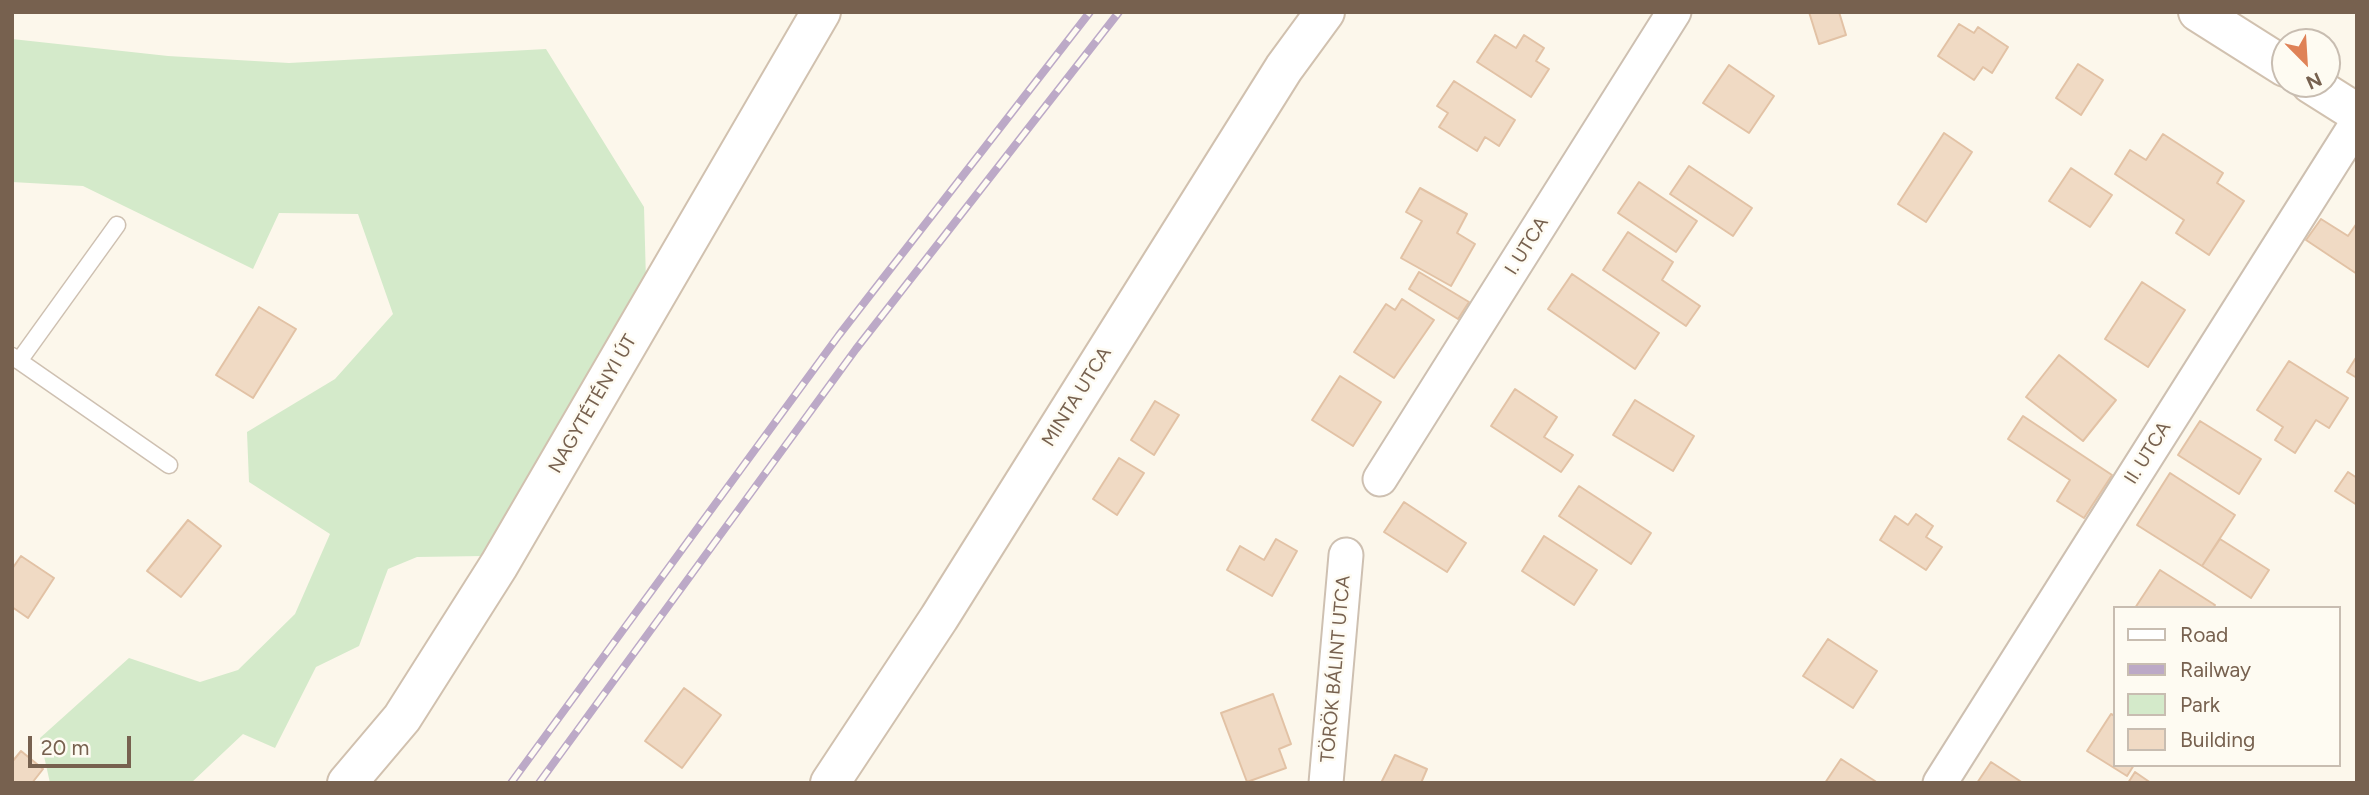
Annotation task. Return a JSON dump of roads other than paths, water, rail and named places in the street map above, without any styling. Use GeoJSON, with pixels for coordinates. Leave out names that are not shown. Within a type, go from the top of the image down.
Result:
{"type":"FeatureCollection","features":[{"type":"Feature","properties":{"kind":"street","name":"NAGYTÉTÉNYI ÚT"},"geometry":{"type":"LineString","coordinates":[[346,783],[402,718],[499,565],[821,12]]}},
{"type":"Feature","properties":{"kind":"street","name":"MINTA UTCA"},"geometry":{"type":"LineString","coordinates":[[830,783],[939,618],[1284,68],[1325,12]]}},
{"type":"Feature","properties":{"kind":"street","name":"I. UTCA"},"geometry":{"type":"LineString","coordinates":[[1380,479],[1674,12]]}},
{"type":"Feature","properties":{"kind":"street"},"geometry":{"type":"LineString","coordinates":[[2198,12],[2271,58]]}},
{"type":"Feature","properties":{"kind":"street"},"geometry":{"type":"LineString","coordinates":[[2333,98],[2357,113]]}},
{"type":"Feature","properties":{"kind":"street","name":"II. UTCA"},"geometry":{"type":"LineString","coordinates":[[1940,783],[2357,122]]}},
{"type":"Feature","properties":{"kind":"street","name":"TÖRÖK BÁLINT UTCA"},"geometry":{"type":"LineString","coordinates":[[1326,783],[1346,555]]}},
{"type":"Feature","properties":{"kind":"lane"},"geometry":{"type":"LineString","coordinates":[[117,225],[16,358],[169,465]]}},
{"type":"Feature","properties":{"kind":"railway"},"geometry":{"type":"LineString","coordinates":[[511,783],[839,335],[1090,12]]}},
{"type":"Feature","properties":{"kind":"railway"},"geometry":{"type":"LineString","coordinates":[[539,783],[856,349],[1119,12]]}}]}
